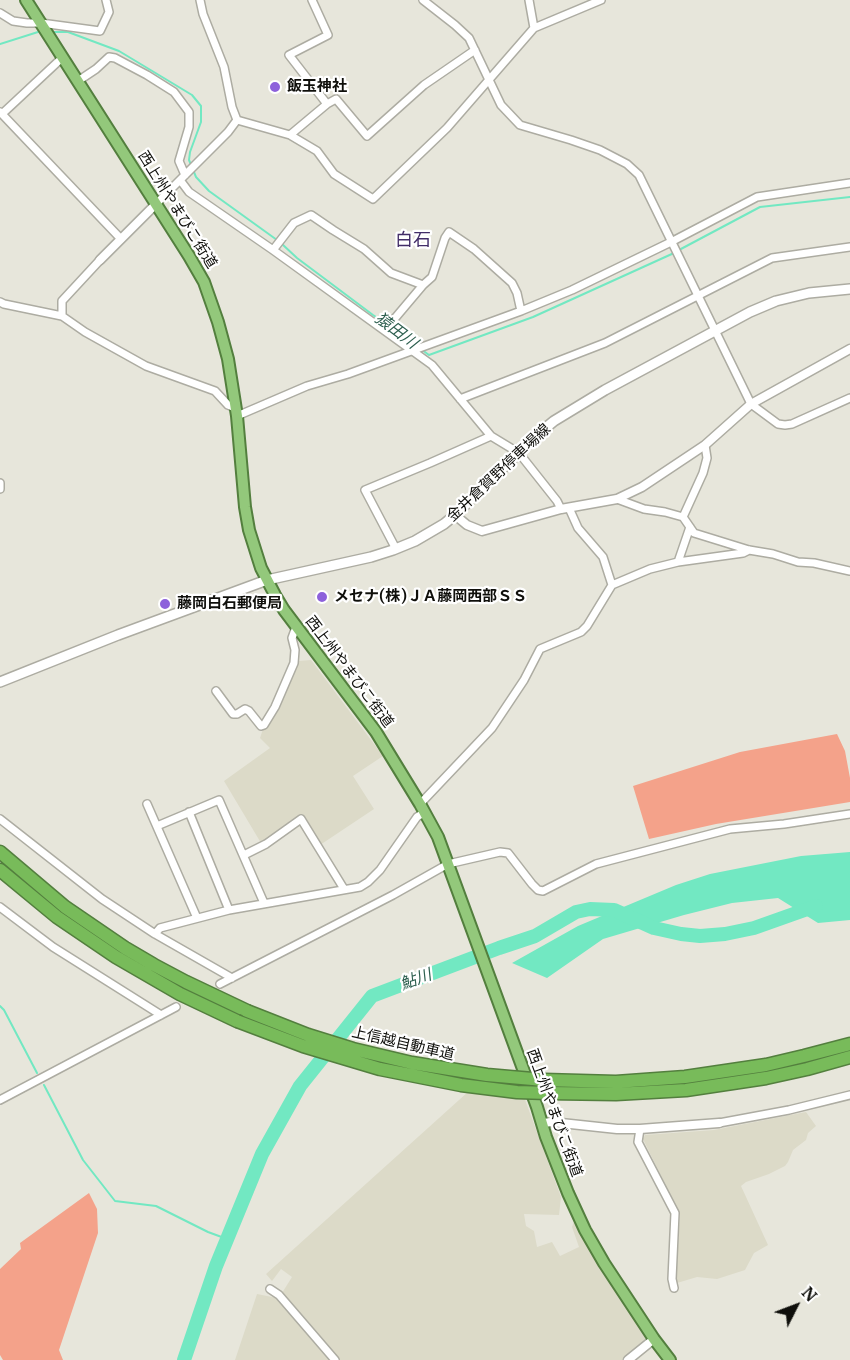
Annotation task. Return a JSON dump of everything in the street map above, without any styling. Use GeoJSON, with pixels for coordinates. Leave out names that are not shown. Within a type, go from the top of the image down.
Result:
{"type":"FeatureCollection","features":[{"type":"Feature","properties":{"kind":"highway","name":"西上州やまびこ街道"},"geometry":{"type":"LineString","coordinates":[[26,0],[204,282],[228,359],[236,412],[245,507],[249,530],[261,568],[275,596],[376,732],[438,837],[568,1193],[585,1230],[604,1263],[670,1360]]}},
{"type":"Feature","properties":{"kind":"highway","name":"上信越自動車道"},"geometry":{"type":"LineString","coordinates":[[0,852],[57,900],[105,935],[186,982],[247,1011],[308,1035],[412,1063],[487,1076],[616,1082],[685,1077],[766,1065],[850,1044]]}},
{"type":"Feature","properties":{"kind":"highway","name":"上信越自動車道"},"geometry":{"type":"LineString","coordinates":[[0,870],[57,917],[116,957],[180,994],[237,1021],[303,1046],[380,1069],[461,1085],[516,1092],[616,1094],[686,1090],[766,1078],[850,1057]]}},
{"type":"Feature","properties":{"kind":"main road","name":"金井倉賀野停車場線"},"geometry":{"type":"LineString","coordinates":[[0,682],[267,580],[371,557],[415,541],[455,515],[554,421],[605,390],[715,330],[776,301],[809,293],[850,289]]}},
{"type":"Feature","properties":{"kind":"street"},"geometry":{"type":"LineString","coordinates":[[0,13],[13,21],[100,31],[108,12],[106,0]]}},
{"type":"Feature","properties":{"kind":"street"},"geometry":{"type":"LineString","coordinates":[[200,0],[203,14],[224,67],[231,107],[237,120],[290,135],[317,151],[334,174],[374,199],[447,128],[534,28],[596,1]]}},
{"type":"Feature","properties":{"kind":"street"},"geometry":{"type":"LineString","coordinates":[[312,0],[328,34],[289,55],[327,104]]}},
{"type":"Feature","properties":{"kind":"street"},"geometry":{"type":"LineString","coordinates":[[423,0],[468,38],[501,105],[520,125],[600,150],[627,165],[639,175],[751,404],[778,423],[785,425],[850,398]]}},
{"type":"Feature","properties":{"kind":"street"},"geometry":{"type":"LineString","coordinates":[[529,0],[534,28]]}},
{"type":"Feature","properties":{"kind":"street"},"geometry":{"type":"LineString","coordinates":[[290,135],[336,99],[367,135],[424,85],[475,50]]}},
{"type":"Feature","properties":{"kind":"street"},"geometry":{"type":"LineString","coordinates":[[63,57],[1,113],[121,239]]}},
{"type":"Feature","properties":{"kind":"street"},"geometry":{"type":"LineString","coordinates":[[78,81],[109,57],[147,75],[174,92],[189,112],[189,127],[179,161],[182,177],[189,192],[274,249],[432,365],[491,436],[519,453],[565,508],[578,528],[603,557],[612,585]]}},
{"type":"Feature","properties":{"kind":"street"},"geometry":{"type":"LineString","coordinates":[[62,316],[62,301],[228,132],[237,120]]}},
{"type":"Feature","properties":{"kind":"street"},"geometry":{"type":"LineString","coordinates":[[0,302],[62,316],[85,332],[146,366],[215,391],[236,412],[307,386],[348,374],[572,290],[757,196],[850,183]]}},
{"type":"Feature","properties":{"kind":"street"},"geometry":{"type":"LineString","coordinates":[[274,249],[294,223],[311,215],[364,249],[391,273],[423,285]]}},
{"type":"Feature","properties":{"kind":"street"},"geometry":{"type":"LineString","coordinates":[[386,329],[432,277],[445,237],[449,232],[474,249],[512,283],[518,293],[521,311]]}},
{"type":"Feature","properties":{"kind":"street"},"geometry":{"type":"LineString","coordinates":[[460,399],[605,343],[772,258],[850,247]]}},
{"type":"Feature","properties":{"kind":"street"},"geometry":{"type":"LineString","coordinates":[[455,515],[467,525],[482,531],[565,508],[617,500],[642,487],[705,445],[751,404],[850,349]]}},
{"type":"Feature","properties":{"kind":"street"},"geometry":{"type":"LineString","coordinates":[[396,549],[365,490],[491,436]]}},
{"type":"Feature","properties":{"kind":"street"},"geometry":{"type":"LineString","coordinates":[[683,517],[703,472],[706,458],[705,445]]}},
{"type":"Feature","properties":{"kind":"street"},"geometry":{"type":"LineString","coordinates":[[0,483],[0,489]]}},
{"type":"Feature","properties":{"kind":"street"},"geometry":{"type":"LineString","coordinates":[[617,500],[644,509],[683,517],[694,533],[749,550],[850,571]]}},
{"type":"Feature","properties":{"kind":"street"},"geometry":{"type":"LineString","coordinates":[[678,562],[690,527]]}},
{"type":"Feature","properties":{"kind":"street"},"geometry":{"type":"LineString","coordinates":[[155,934],[160,928],[229,910],[360,886],[368,882],[380,870],[422,808],[492,728],[524,680],[540,649],[581,632],[612,585],[650,569],[678,562],[743,553],[749,550]]}},
{"type":"Feature","properties":{"kind":"street"},"geometry":{"type":"LineString","coordinates":[[216,691],[233,714],[245,709],[261,726],[264,725],[275,707],[294,663],[295,650],[292,638],[297,627]]}},
{"type":"Feature","properties":{"kind":"street"},"geometry":{"type":"LineString","coordinates":[[157,826],[219,800],[264,903]]}},
{"type":"Feature","properties":{"kind":"street"},"geometry":{"type":"LineString","coordinates":[[147,804],[197,918]]}},
{"type":"Feature","properties":{"kind":"street"},"geometry":{"type":"LineString","coordinates":[[189,812],[229,910]]}},
{"type":"Feature","properties":{"kind":"street"},"geometry":{"type":"LineString","coordinates":[[220,984],[393,895],[448,864],[500,852],[508,854],[532,884],[538,890],[543,891],[596,864],[730,829],[850,814]]}},
{"type":"Feature","properties":{"kind":"street"},"geometry":{"type":"LineString","coordinates":[[0,819],[102,899],[155,934],[232,978]]}},
{"type":"Feature","properties":{"kind":"street"},"geometry":{"type":"LineString","coordinates":[[244,855],[266,844],[301,819],[344,889]]}},
{"type":"Feature","properties":{"kind":"street"},"geometry":{"type":"LineString","coordinates":[[0,907],[53,947],[161,1015]]}},
{"type":"Feature","properties":{"kind":"street"},"geometry":{"type":"LineString","coordinates":[[0,1100],[176,1007]]}},
{"type":"Feature","properties":{"kind":"street"},"geometry":{"type":"LineString","coordinates":[[543,1123],[555,1122],[617,1129],[719,1123],[789,1110],[850,1095]]}},
{"type":"Feature","properties":{"kind":"street"},"geometry":{"type":"LineString","coordinates":[[640,1129],[638,1142],[675,1213],[672,1279],[674,1288]]}},
{"type":"Feature","properties":{"kind":"street"},"geometry":{"type":"LineString","coordinates":[[270,1289],[279,1295],[334,1360]]}},
{"type":"Feature","properties":{"kind":"street"},"geometry":{"type":"LineString","coordinates":[[628,1360],[654,1339]]}},
{"type":"Feature","properties":{"kind":"shaded area"},"geometry":{"type":"Polygon","coordinates":[[[311,660],[383,756],[353,776],[374,809],[320,845],[301,815],[261,843],[224,781],[270,748],[260,738],[263,729],[278,709],[299,661],[311,660]]]}},
{"type":"Feature","properties":{"kind":"shaded area"},"geometry":{"type":"Polygon","coordinates":[[[837,734],[845,751],[850,778],[850,802],[716,824],[649,839],[633,786],[740,752],[837,734]]]}},
{"type":"Feature","properties":{"kind":"shaded area"},"geometry":{"type":"Polygon","coordinates":[[[850,852],[850,920],[818,923],[778,898],[732,903],[603,939],[547,978],[512,963],[578,926],[676,885],[710,874],[801,856],[850,852]]]}},
{"type":"Feature","properties":{"kind":"shaded area"},"geometry":{"type":"Polygon","coordinates":[[[469,1091],[524,1097],[561,1197],[559,1215],[524,1214],[526,1226],[534,1231],[537,1247],[552,1242],[560,1256],[579,1247],[572,1227],[574,1221],[603,1274],[646,1335],[645,1341],[622,1360],[339,1360],[282,1293],[292,1277],[281,1269],[272,1281],[266,1274],[469,1091]]]}},
{"type":"Feature","properties":{"kind":"shaded area"},"geometry":{"type":"Polygon","coordinates":[[[806,1112],[816,1126],[808,1133],[806,1140],[793,1150],[785,1166],[741,1186],[768,1245],[754,1253],[745,1270],[717,1279],[697,1277],[677,1283],[680,1215],[643,1139],[645,1135],[714,1130],[806,1112]]]}},
{"type":"Feature","properties":{"kind":"shaded area"},"geometry":{"type":"Polygon","coordinates":[[[89,1193],[97,1209],[98,1233],[59,1350],[63,1360],[3,1360],[0,1355],[0,1269],[21,1249],[20,1243],[89,1193]]]}},
{"type":"Feature","properties":{"kind":"shaded area"},"geometry":{"type":"Polygon","coordinates":[[[257,1294],[277,1298],[331,1360],[235,1360],[257,1294]]]}},
{"type":"Feature","properties":{"kind":"waterway","name":"猿田川"},"geometry":{"type":"LineString","coordinates":[[0,44],[38,32]]}},
{"type":"Feature","properties":{"kind":"waterway","name":"猿田川"},"geometry":{"type":"LineString","coordinates":[[54,32],[68,32],[119,51],[192,95],[201,106],[201,122],[189,160],[196,177],[209,191],[277,240]]}},
{"type":"Feature","properties":{"kind":"waterway","name":"猿田川"},"geometry":{"type":"LineString","coordinates":[[679,250],[760,207],[850,197]]}},
{"type":"Feature","properties":{"kind":"waterway","name":"猿田川"},"geometry":{"type":"LineString","coordinates":[[282,244],[297,258],[387,324]]}},
{"type":"Feature","properties":{"kind":"waterway","name":"猿田川"},"geometry":{"type":"LineString","coordinates":[[391,327],[429,355],[533,317],[674,253]]}},
{"type":"Feature","properties":{"kind":"waterway","name":"鮎川"},"geometry":{"type":"LineString","coordinates":[[184,1360],[216,1266],[262,1154],[300,1086],[372,996],[535,936],[576,912],[590,909],[614,910],[654,928],[700,936],[754,928],[816,906]]}},
{"type":"Feature","properties":{"kind":"waterway"},"geometry":{"type":"LineString","coordinates":[[0,1006],[37,1073]]}},
{"type":"Feature","properties":{"kind":"waterway"},"geometry":{"type":"LineString","coordinates":[[44,1085],[83,1160],[115,1201],[156,1206],[227,1239]]}},
{"type":"Feature","properties":{"kind":"place","name":"飯玉神社"},"geometry":{"type":"Point","coordinates":[275,87]}},
{"type":"Feature","properties":{"kind":"place","name":"メセナ(株)ＪＡ藤岡西部ＳＳ"},"geometry":{"type":"Point","coordinates":[322,597]}},
{"type":"Feature","properties":{"kind":"place","name":"藤岡白石郵便局"},"geometry":{"type":"Point","coordinates":[165,604]}},
{"type":"Feature","properties":{"kind":"district","name":"白石"},"geometry":{"type":"Point","coordinates":[413,241]}}]}
